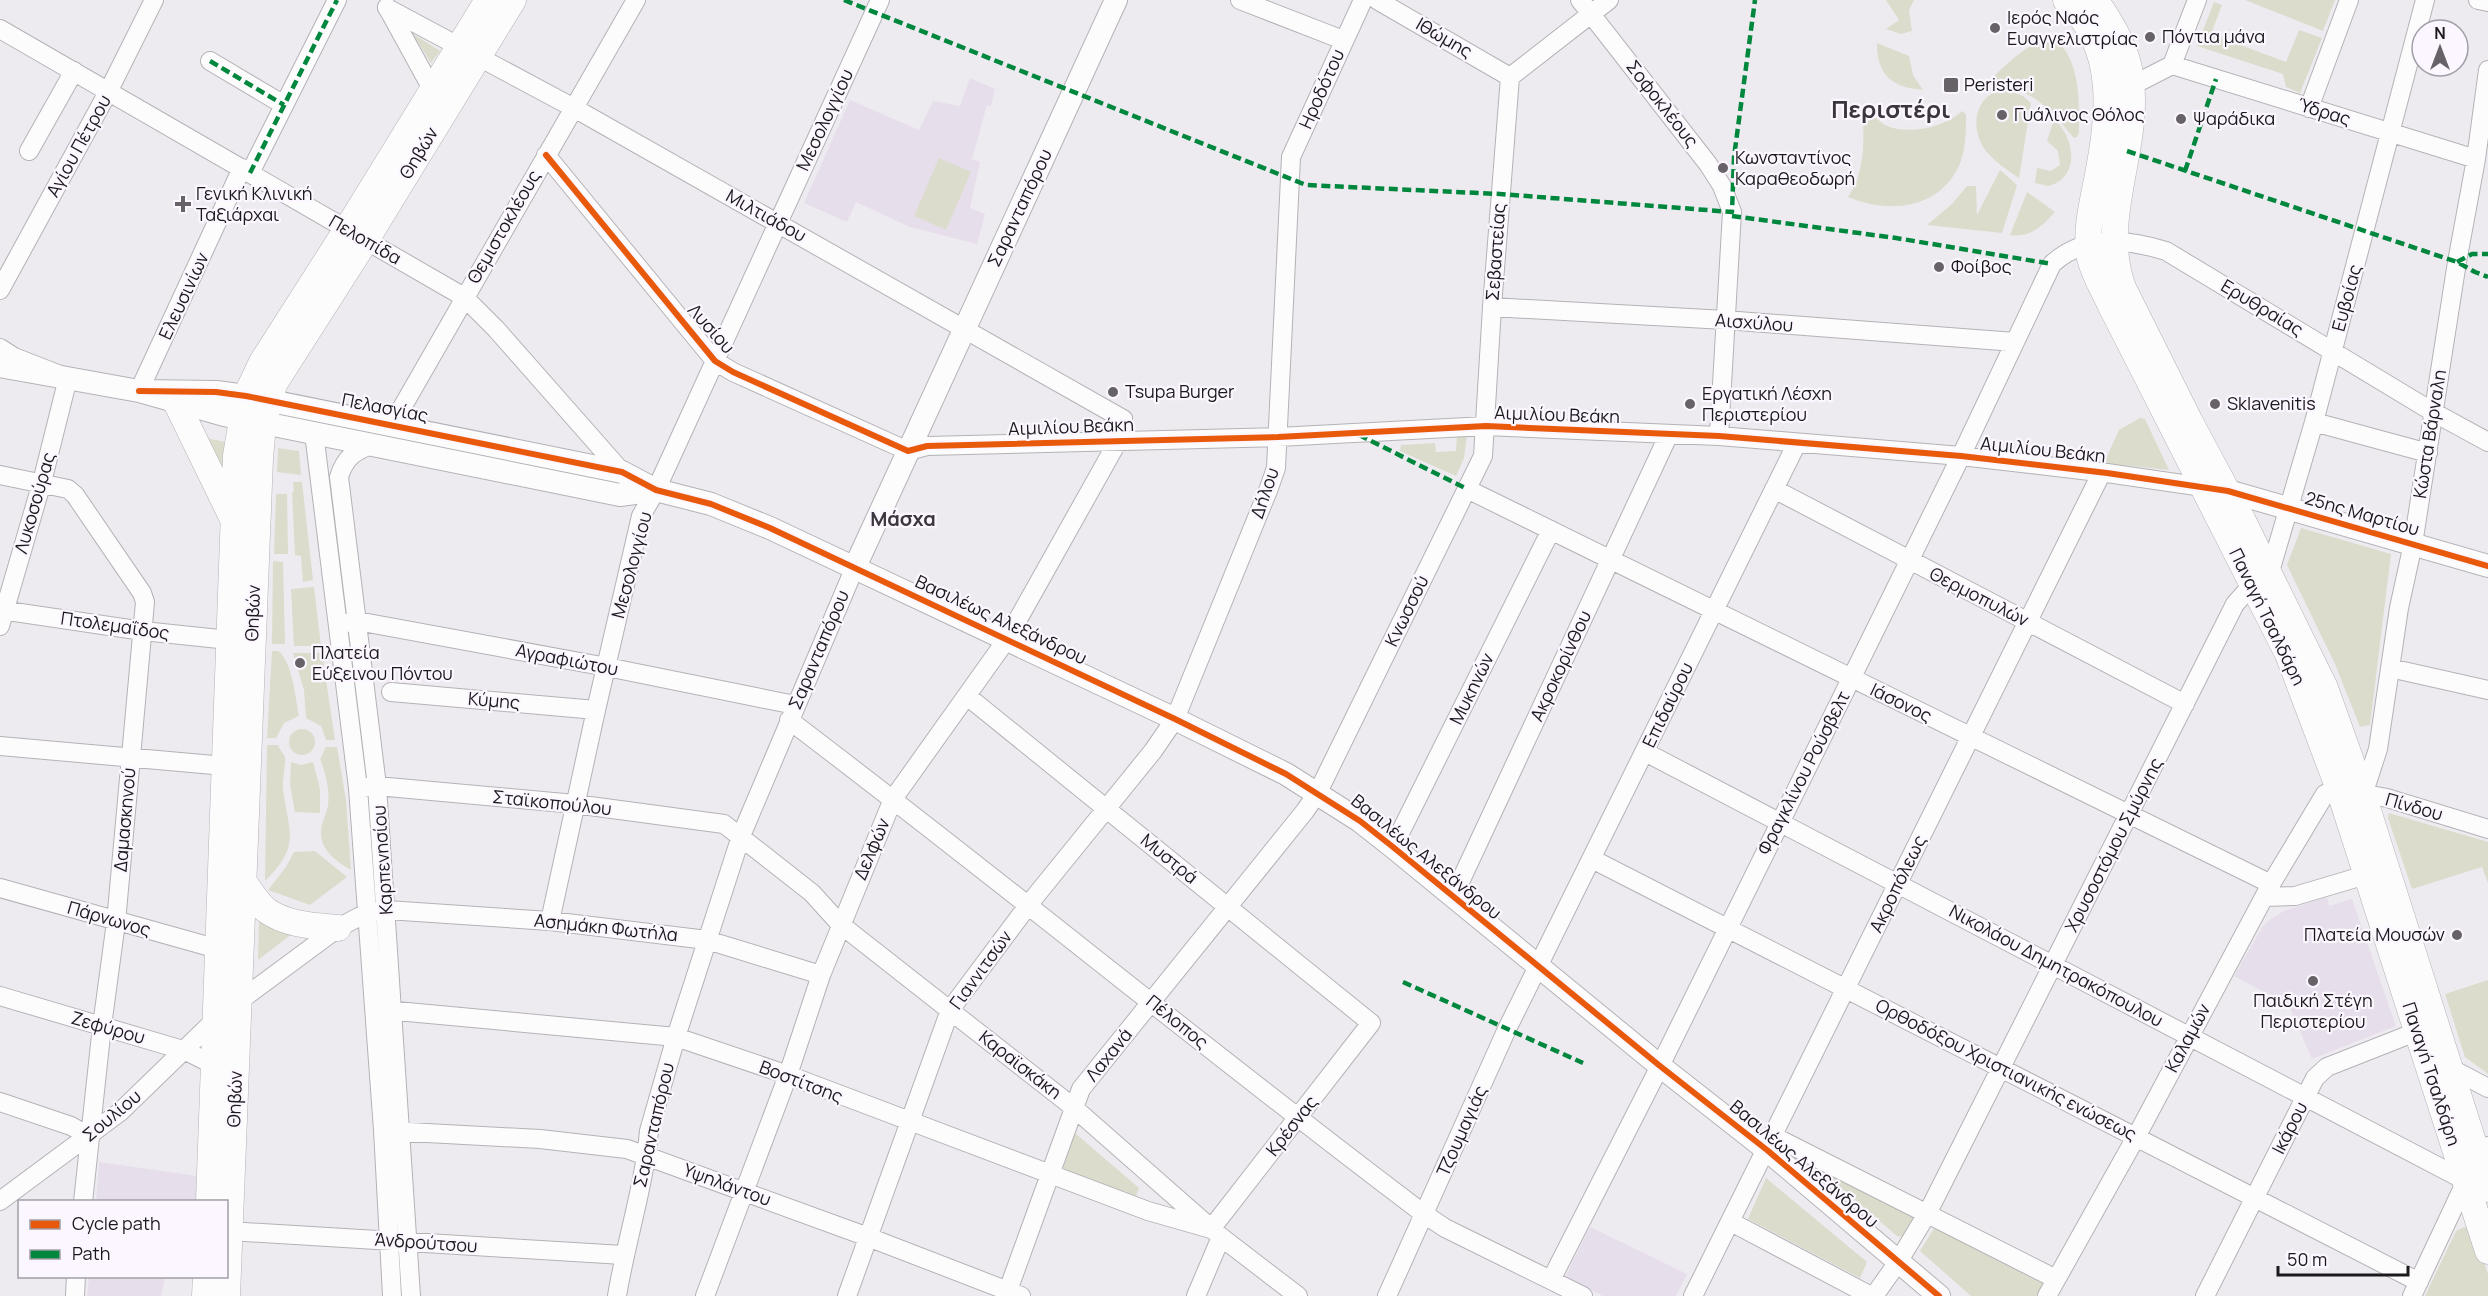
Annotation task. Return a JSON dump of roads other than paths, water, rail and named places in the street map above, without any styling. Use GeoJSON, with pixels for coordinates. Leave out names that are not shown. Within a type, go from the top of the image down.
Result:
{"type":"FeatureCollection","features":[{"type":"Feature","properties":{"kind":"main road","name":"Θηβών"},"geometry":{"type":"LineString","coordinates":[[356,235],[469,50],[488,0]]}},
{"type":"Feature","properties":{"kind":"main road","name":"Θηβών"},"geometry":{"type":"LineString","coordinates":[[209,1200],[236,456],[255,410],[282,370],[432,89],[513,0]]}},
{"type":"Feature","properties":{"kind":"main road","name":"Παναγή Τσαλδάρη"},"geometry":{"type":"LineString","coordinates":[[2066,0],[2076,9],[2091,32],[2100,53],[2107,97],[2105,140],[2092,206],[2101,243],[2116,265],[2123,288],[2190,422],[2216,489],[2260,580],[2339,789],[2376,873],[2426,1028],[2481,1169]]}},
{"type":"Feature","properties":{"kind":"main road","name":"Παναγή Τσαλδάρη"},"geometry":{"type":"LineString","coordinates":[[2095,0],[2122,45],[2130,72],[2131,86],[2130,133],[2116,208],[2101,243]]}},
{"type":"Feature","properties":{"kind":"main road"},"geometry":{"type":"LineString","coordinates":[[176,402],[234,521]]}},
{"type":"Feature","properties":{"kind":"main road","name":"Θηβών"},"geometry":{"type":"LineString","coordinates":[[228,1274],[243,880],[255,410]]}},
{"type":"Feature","properties":{"kind":"main road","name":"Παναγή Τσαλδάρη"},"geometry":{"type":"LineString","coordinates":[[2260,580],[2325,688],[2363,795],[2376,873]]}},
{"type":"Feature","properties":{"kind":"main road"},"geometry":{"type":"LineString","coordinates":[[243,880],[263,906],[276,916],[305,925],[338,928]]}},
{"type":"Feature","properties":{"kind":"main road","name":"Παναγή Τσαλδάρη"},"geometry":{"type":"LineString","coordinates":[[2426,1028],[2452,1069],[2481,1169],[2488,1251]]}},
{"type":"Feature","properties":{"kind":"main road"},"geometry":{"type":"LineString","coordinates":[[205,1296],[206,1278]]}},
{"type":"Feature","properties":{"kind":"main road","name":"Θηβών"},"geometry":{"type":"LineString","coordinates":[[227,1296],[228,1278]]}},
{"type":"Feature","properties":{"kind":"street","name":"Αγίου Πέτρου"},"geometry":{"type":"LineString","coordinates":[[0,290],[108,92],[154,0]]}},
{"type":"Feature","properties":{"kind":"street","name":"Ελευσινίων"},"geometry":{"type":"LineString","coordinates":[[140,391],[246,171],[284,105],[338,0]]}},
{"type":"Feature","properties":{"kind":"street","name":"Θεμιστοκλέους"},"geometry":{"type":"LineString","coordinates":[[392,425],[636,0]]}},
{"type":"Feature","properties":{"kind":"street","name":"Μεσολογγίου"},"geometry":{"type":"LineString","coordinates":[[550,921],[641,516],[656,490],[880,0]]}},
{"type":"Feature","properties":{"kind":"street","name":"Σαρανταπόρου"},"geometry":{"type":"LineString","coordinates":[[617,1296],[623,1256],[646,1157],[649,1131],[676,1037],[741,836],[855,567],[1116,0]]}},
{"type":"Feature","properties":{"kind":"street"},"geometry":{"type":"LineString","coordinates":[[1240,0],[1343,40]]}},
{"type":"Feature","properties":{"kind":"street","name":"Ηροδότου"},"geometry":{"type":"LineString","coordinates":[[1292,180],[1292,157],[1363,0]]}},
{"type":"Feature","properties":{"kind":"street","name":"Ιθώμης"},"geometry":{"type":"LineString","coordinates":[[1377,0],[1510,77]]}},
{"type":"Feature","properties":{"kind":"street"},"geometry":{"type":"LineString","coordinates":[[1510,77],[1585,7],[1609,0]]}},
{"type":"Feature","properties":{"kind":"street"},"geometry":{"type":"LineString","coordinates":[[2131,86],[2172,64],[2197,0]]}},
{"type":"Feature","properties":{"kind":"street"},"geometry":{"type":"LineString","coordinates":[[2309,108],[2349,0]]}},
{"type":"Feature","properties":{"kind":"street","name":"Ευβοίας"},"geometry":{"type":"LineString","coordinates":[[2260,580],[2289,509],[2314,422],[2425,0]]}},
{"type":"Feature","properties":{"kind":"street"},"geometry":{"type":"LineString","coordinates":[[2478,0],[2488,3]]}},
{"type":"Feature","properties":{"kind":"street"},"geometry":{"type":"LineString","coordinates":[[387,3],[432,89]]}},
{"type":"Feature","properties":{"kind":"street","name":"Μιλτιάδου"},"geometry":{"type":"LineString","coordinates":[[387,3],[1123,419],[1119,441]]}},
{"type":"Feature","properties":{"kind":"street","name":"Σοφοκλέους"},"geometry":{"type":"LineString","coordinates":[[1585,7],[1708,164],[1722,186],[1732,216],[1725,320]]}},
{"type":"Feature","properties":{"kind":"street","name":"Πελοπίδα"},"geometry":{"type":"LineString","coordinates":[[0,29],[464,297],[496,329],[622,472]]}},
{"type":"Feature","properties":{"kind":"street"},"geometry":{"type":"LineString","coordinates":[[210,61],[284,105]]}},
{"type":"Feature","properties":{"kind":"street","name":"Ύδρας"},"geometry":{"type":"LineString","coordinates":[[2172,64],[2476,159]]}},
{"type":"Feature","properties":{"kind":"street","name":"Κώστα Βάρναλη"},"geometry":{"type":"LineString","coordinates":[[2363,795],[2378,749],[2399,608],[2413,544],[2428,453],[2457,261],[2485,116],[2488,70]]}},
{"type":"Feature","properties":{"kind":"street"},"geometry":{"type":"LineString","coordinates":[[29,151],[74,71]]}},
{"type":"Feature","properties":{"kind":"street","name":"Σεβαστείας"},"geometry":{"type":"LineString","coordinates":[[1486,426],[1492,307],[1510,77]]}},
{"type":"Feature","properties":{"kind":"street","name":"Λυσίου"},"geometry":{"type":"LineString","coordinates":[[546,155],[715,361],[733,372],[908,451]]}},
{"type":"Feature","properties":{"kind":"street","name":"Δήλου"},"geometry":{"type":"LineString","coordinates":[[1175,719],[1276,468],[1292,180]]}},
{"type":"Feature","properties":{"kind":"street","name":"Φραγκλίνου Ρούσβελτ"},"geometry":{"type":"LineString","coordinates":[[1551,1280],[1660,1066],[1961,456],[2052,264],[2072,249],[2101,243]]}},
{"type":"Feature","properties":{"kind":"street","name":"Ερυθραίας"},"geometry":{"type":"LineString","coordinates":[[2101,243],[2140,243],[2166,251],[2433,412],[2488,442]]}},
{"type":"Feature","properties":{"kind":"street","name":"Αισχύλου"},"geometry":{"type":"LineString","coordinates":[[1492,307],[1725,320],[2016,342]]}},
{"type":"Feature","properties":{"kind":"street"},"geometry":{"type":"LineString","coordinates":[[1719,436],[1725,320]]}},
{"type":"Feature","properties":{"kind":"street"},"geometry":{"type":"LineString","coordinates":[[0,348],[14,357],[68,378]]}},
{"type":"Feature","properties":{"kind":"street","name":"Πελασγίας"},"geometry":{"type":"LineString","coordinates":[[0,366],[140,391],[176,402],[392,425],[622,472],[656,490]]}},
{"type":"Feature","properties":{"kind":"street","name":"Λυκοσούρας"},"geometry":{"type":"LineString","coordinates":[[1,616],[42,482],[68,378]]}},
{"type":"Feature","properties":{"kind":"street","name":"Πελασγίας"},"geometry":{"type":"LineString","coordinates":[[140,391],[216,392],[255,410],[314,432],[620,495],[656,490]]}},
{"type":"Feature","properties":{"kind":"street"},"geometry":{"type":"LineString","coordinates":[[2314,422],[2428,453]]}},
{"type":"Feature","properties":{"kind":"street","name":"Αιμιλίου Βεάκη"},"geometry":{"type":"LineString","coordinates":[[908,451],[927,446],[1278,437],[1486,426],[1719,436],[1961,456],[2102,472],[2216,489]]}},
{"type":"Feature","properties":{"kind":"street","name":"Κνωσσού"},"geometry":{"type":"LineString","coordinates":[[1318,792],[1484,456],[1486,426]]}},
{"type":"Feature","properties":{"kind":"street","name":"Καρπενησίου"},"geometry":{"type":"LineString","coordinates":[[314,432],[358,788],[368,912],[384,1009]]}},
{"type":"Feature","properties":{"kind":"street","name":"Ακροκορίνθου"},"geometry":{"type":"LineString","coordinates":[[1453,897],[1669,434]]}},
{"type":"Feature","properties":{"kind":"street","name":"Δελφών"},"geometry":{"type":"LineString","coordinates":[[705,1296],[788,1076],[840,924],[893,799],[1007,639],[1119,441]]}},
{"type":"Feature","properties":{"kind":"street","name":"Επιδαύρου"},"geometry":{"type":"LineString","coordinates":[[1539,967],[1797,443]]}},
{"type":"Feature","properties":{"kind":"street","name":"Καρπενησίου"},"geometry":{"type":"LineString","coordinates":[[373,444],[349,456],[339,477],[377,786],[387,910],[384,1009],[392,1131],[407,1242],[411,1296]]}},
{"type":"Feature","properties":{"kind":"street","name":"Ακροπόλεως"},"geometry":{"type":"LineString","coordinates":[[1693,1296],[2102,472]]}},
{"type":"Feature","properties":{"kind":"street","name":"Δαμασκηνού"},"geometry":{"type":"LineString","coordinates":[[0,474],[68,489],[75,495],[142,593],[145,602],[116,922],[83,1200]]}},
{"type":"Feature","properties":{"kind":"street","name":"Ιάσονος"},"geometry":{"type":"LineString","coordinates":[[1467,489],[2130,815],[2267,891],[2295,896],[2376,873]]}},
{"type":"Feature","properties":{"kind":"street","name":"Θερμοπυλών"},"geometry":{"type":"LineString","coordinates":[[1774,489],[2185,704]]}},
{"type":"Feature","properties":{"kind":"street","name":"25ης Μαρτίου"},"geometry":{"type":"LineString","coordinates":[[2216,489],[2488,566]]}},
{"type":"Feature","properties":{"kind":"street","name":"Βασιλέως Αλεξάνδρου"},"geometry":{"type":"LineString","coordinates":[[656,490],[711,504],[770,528],[1175,719],[1318,792],[1393,847],[1660,1066],[1770,1143],[1898,1262],[1939,1296]]}},
{"type":"Feature","properties":{"kind":"street","name":"Μυκηνών"},"geometry":{"type":"LineString","coordinates":[[1393,847],[1551,530]]}},
{"type":"Feature","properties":{"kind":"street","name":"Χρυσοστόμου Σμύρνης"},"geometry":{"type":"LineString","coordinates":[[1872,1296],[1898,1262],[1927,1214],[2235,604],[2260,580]]}},
{"type":"Feature","properties":{"kind":"street","name":"Πτολεμαΐδος"},"geometry":{"type":"LineString","coordinates":[[1,616],[230,640]]}},
{"type":"Feature","properties":{"kind":"street","name":"Αγραφιώτου"},"geometry":{"type":"LineString","coordinates":[[338,624],[357,621],[607,667],[792,712]]}},
{"type":"Feature","properties":{"kind":"street"},"geometry":{"type":"LineString","coordinates":[[2390,668],[2488,690]]}},
{"type":"Feature","properties":{"kind":"street","name":"Κύμης"},"geometry":{"type":"LineString","coordinates":[[391,692],[596,710]]}},
{"type":"Feature","properties":{"kind":"street","name":"Μυστρά"},"geometry":{"type":"LineString","coordinates":[[967,696],[1371,1023]]}},
{"type":"Feature","properties":{"kind":"street","name":"Πέλοπος"},"geometry":{"type":"LineString","coordinates":[[792,712],[893,799],[1029,904],[1298,1119],[1424,1214],[1445,1228],[1583,1296]]}},
{"type":"Feature","properties":{"kind":"street","name":"Γιαννιτσών"},"geometry":{"type":"LineString","coordinates":[[847,1296],[950,1010],[1029,904],[1154,751],[1175,719]]}},
{"type":"Feature","properties":{"kind":"street"},"geometry":{"type":"LineString","coordinates":[[0,746],[225,766]]}},
{"type":"Feature","properties":{"kind":"street","name":"Νικολάου Δημητρακόπουλου"},"geometry":{"type":"LineString","coordinates":[[1645,752],[2305,1097],[2481,1169]]}},
{"type":"Feature","properties":{"kind":"street","name":"Σταϊκοπούλου"},"geometry":{"type":"LineString","coordinates":[[358,788],[377,786],[575,804],[724,824],[741,836]]}},
{"type":"Feature","properties":{"kind":"street","name":"Πίνδου"},"geometry":{"type":"LineString","coordinates":[[2339,789],[2387,798],[2488,829]]}},
{"type":"Feature","properties":{"kind":"street","name":"Καλαμών"},"geometry":{"type":"LineString","coordinates":[[2047,1296],[2136,1137],[2267,891],[2325,794],[2339,789]]}},
{"type":"Feature","properties":{"kind":"street","name":"Λαχανά"},"geometry":{"type":"LineString","coordinates":[[1012,1294],[1073,1107],[1081,1089],[1318,792]]}},
{"type":"Feature","properties":{"kind":"street","name":"Καραϊσκάκη"},"geometry":{"type":"LineString","coordinates":[[741,836],[813,893],[840,924],[1073,1107],[1216,1233],[1298,1296]]}},
{"type":"Feature","properties":{"kind":"street","name":"Ορθοδόξου Χριστιανικής ενώσεως"},"geometry":{"type":"LineString","coordinates":[[1593,859],[2254,1197],[2415,1289]]}},
{"type":"Feature","properties":{"kind":"street","name":"Πάρνωνος"},"geometry":{"type":"LineString","coordinates":[[0,888],[218,949]]}},
{"type":"Feature","properties":{"kind":"street","name":"Ασημάκη Φωτήλα"},"geometry":{"type":"LineString","coordinates":[[368,912],[387,910],[550,921],[707,940],[821,975]]}},
{"type":"Feature","properties":{"kind":"street"},"geometry":{"type":"LineString","coordinates":[[238,1002],[338,928],[368,912]]}},
{"type":"Feature","properties":{"kind":"street","name":"Τζουμαγιάς"},"geometry":{"type":"LineString","coordinates":[[1387,1296],[1508,1029],[1539,967]]}},
{"type":"Feature","properties":{"kind":"street","name":"Ζεφύρου"},"geometry":{"type":"LineString","coordinates":[[0,996],[186,1051],[214,1065]]}},
{"type":"Feature","properties":{"kind":"street","name":"Βοστίτσης"},"geometry":{"type":"LineString","coordinates":[[384,1009],[676,1037],[788,1076],[1148,1211],[1216,1233]]}},
{"type":"Feature","properties":{"kind":"street","name":"Σουλίου"},"geometry":{"type":"LineString","coordinates":[[0,1201],[120,1112],[186,1051],[216,1019]]}},
{"type":"Feature","properties":{"kind":"street","name":"Κρέσνας"},"geometry":{"type":"LineString","coordinates":[[1196,1296],[1216,1233],[1371,1023]]}},
{"type":"Feature","properties":{"kind":"street","name":"Ικάρου"},"geometry":{"type":"LineString","coordinates":[[2205,1296],[2315,1078],[2327,1066],[2426,1028]]}},
{"type":"Feature","properties":{"kind":"street"},"geometry":{"type":"LineString","coordinates":[[2452,1069],[2488,1088]]}},
{"type":"Feature","properties":{"kind":"street"},"geometry":{"type":"LineString","coordinates":[[0,1102],[71,1126],[89,1136]]}},
{"type":"Feature","properties":{"kind":"street","name":"Καρπενησίου"},"geometry":{"type":"LineString","coordinates":[[392,1131],[388,1240],[392,1296]]}},
{"type":"Feature","properties":{"kind":"street","name":"Υψηλάντου"},"geometry":{"type":"LineString","coordinates":[[392,1131],[540,1139],[627,1149],[868,1237],[1012,1294]]}},
{"type":"Feature","properties":{"kind":"street","name":"Βασιλέως Αλεξάνδρου"},"geometry":{"type":"LineString","coordinates":[[1770,1143],[1927,1214],[2056,1279]]}},
{"type":"Feature","properties":{"kind":"street"},"geometry":{"type":"LineString","coordinates":[[2415,1289],[2481,1169]]}},
{"type":"Feature","properties":{"kind":"street"},"geometry":{"type":"LineString","coordinates":[[1731,1222],[1872,1296]]}},
{"type":"Feature","properties":{"kind":"street","name":"Άνδρούτσου"},"geometry":{"type":"LineString","coordinates":[[230,1231],[623,1256]]}},
{"type":"Feature","properties":{"kind":"street"},"geometry":{"type":"LineString","coordinates":[[75,1296],[76,1278]]}},
{"type":"Feature","properties":{"kind":"place","name":"Ιερός Ναός Ευαγγελιστρίας"},"geometry":{"type":"Point","coordinates":[1995,28]}},
{"type":"Feature","properties":{"kind":"place","name":"Πόντια μάνα"},"geometry":{"type":"Point","coordinates":[2150,37]}},
{"type":"Feature","properties":{"kind":"place","name":"Peristeri"},"geometry":{"type":"Point","coordinates":[1951,85]}},
{"type":"Feature","properties":{"kind":"place","name":"Γυάλινος Θόλος"},"geometry":{"type":"Point","coordinates":[2002,115]}},
{"type":"Feature","properties":{"kind":"place","name":"Ψαράδικα"},"geometry":{"type":"Point","coordinates":[2181,119]}},
{"type":"Feature","properties":{"kind":"place","name":"Κωνσταντίνος Καραθεοδωρή"},"geometry":{"type":"Point","coordinates":[1723,168]}},
{"type":"Feature","properties":{"kind":"place","name":"Γενική Κλινική Ταξιάρχαι"},"geometry":{"type":"Point","coordinates":[183,204]}},
{"type":"Feature","properties":{"kind":"place","name":"Φοίβος"},"geometry":{"type":"Point","coordinates":[1939,267]}},
{"type":"Feature","properties":{"kind":"place","name":"Tsupa Burger"},"geometry":{"type":"Point","coordinates":[1113,392]}},
{"type":"Feature","properties":{"kind":"place","name":"Εργατική Λέσχη Περιστερίου"},"geometry":{"type":"Point","coordinates":[1690,404]}},
{"type":"Feature","properties":{"kind":"place","name":"Sklavenitis"},"geometry":{"type":"Point","coordinates":[2215,404]}},
{"type":"Feature","properties":{"kind":"place","name":"Πλατεία Εύξεινου Πόντου"},"geometry":{"type":"Point","coordinates":[300,663]}},
{"type":"Feature","properties":{"kind":"place","name":"Πλατεία Μουσών"},"geometry":{"type":"Point","coordinates":[2457,935]}},
{"type":"Feature","properties":{"kind":"place","name":"Παιδική Στέγη Περιστερίου"},"geometry":{"type":"Point","coordinates":[2313,981]}},
{"type":"Feature","properties":{"kind":"district","name":"Περιστέρι"},"geometry":{"type":"Point","coordinates":[1891,110]}},
{"type":"Feature","properties":{"kind":"district","name":"Μάσχα"},"geometry":{"type":"Point","coordinates":[903,519]}}]}
